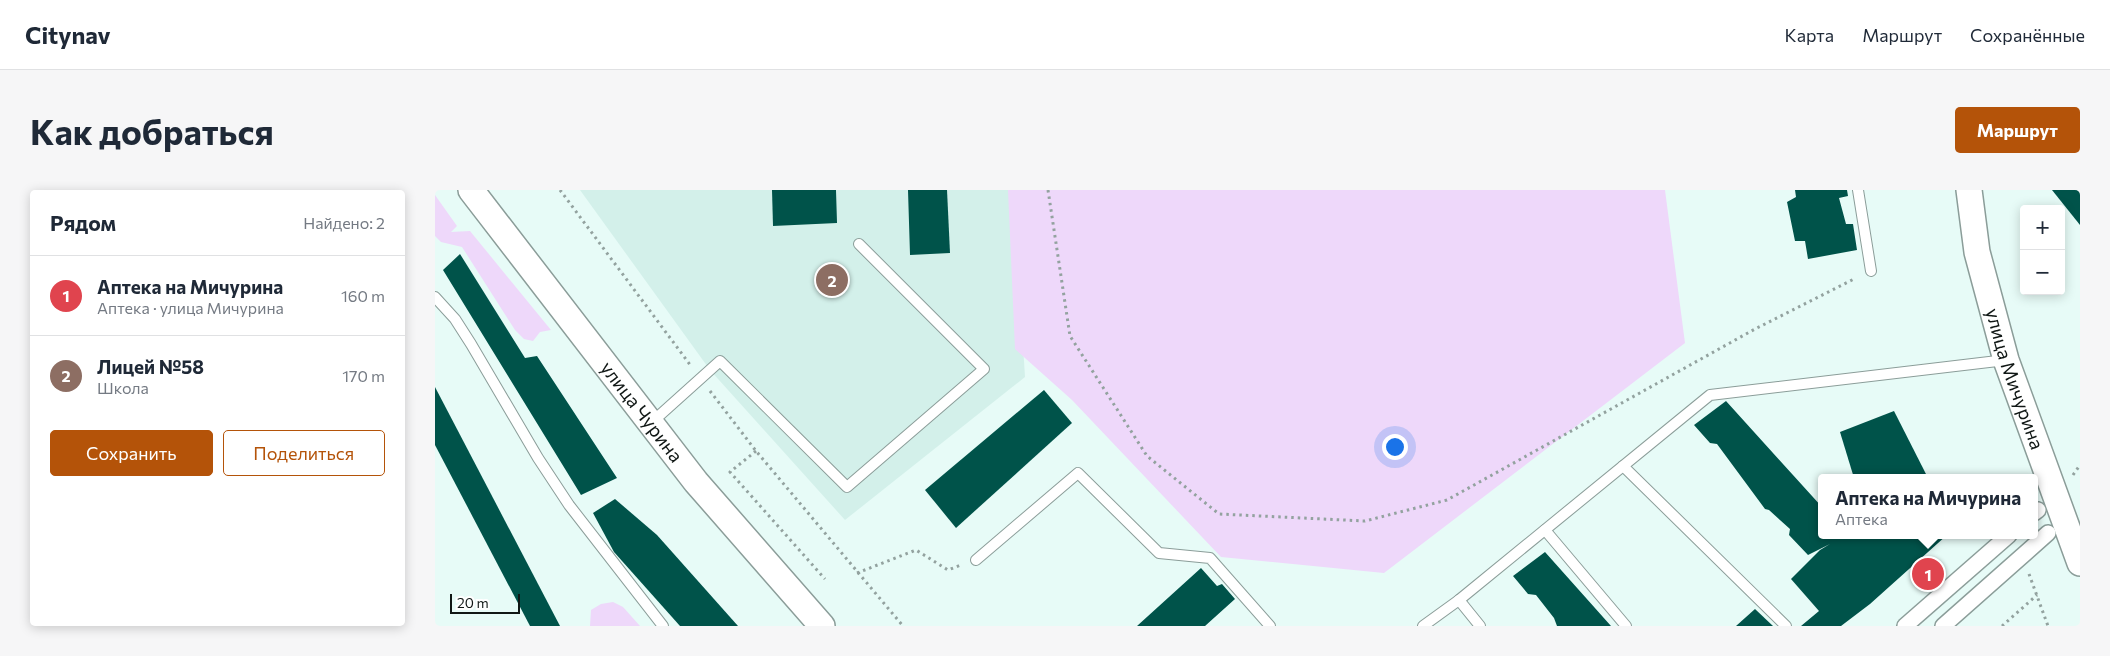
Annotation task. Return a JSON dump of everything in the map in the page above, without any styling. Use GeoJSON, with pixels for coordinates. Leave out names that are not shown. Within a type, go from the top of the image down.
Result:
{"type":"FeatureCollection","features":[{"type":"Feature","properties":{"kind":"street","name":"улица Чурина"},"geometry":{"type":"LineString","coordinates":[[471,190],[697,482],[822,626]]}},
{"type":"Feature","properties":{"kind":"street","name":"улица Мичурина"},"geometry":{"type":"LineString","coordinates":[[1969,190],[1977,252],[2006,360],[2080,563]]}},
{"type":"Feature","properties":{"kind":"street"},"geometry":{"type":"LineString","coordinates":[[1943,626],[2048,533]]}},
{"type":"Feature","properties":{"kind":"street"},"geometry":{"type":"LineString","coordinates":[[1905,626],[2004,539]]}},
{"type":"Feature","properties":{"kind":"lane"},"geometry":{"type":"LineString","coordinates":[[1858,190],[1871,271]]}},
{"type":"Feature","properties":{"kind":"lane"},"geometry":{"type":"LineString","coordinates":[[651,423],[720,361],[847,487],[984,370],[859,244]]}},
{"type":"Feature","properties":{"kind":"lane"},"geometry":{"type":"LineString","coordinates":[[435,296],[455,319],[538,458],[569,505],[663,626]]}},
{"type":"Feature","properties":{"kind":"lane"},"geometry":{"type":"LineString","coordinates":[[1423,626],[1459,600],[1710,395],[2006,360]]}},
{"type":"Feature","properties":{"kind":"lane"},"geometry":{"type":"LineString","coordinates":[[1623,466],[1785,626]]}},
{"type":"Feature","properties":{"kind":"lane"},"geometry":{"type":"LineString","coordinates":[[976,560],[1078,473],[1159,553],[1210,558],[1270,626]]}},
{"type":"Feature","properties":{"kind":"lane"},"geometry":{"type":"LineString","coordinates":[[1545,530],[1626,626]]}},
{"type":"Feature","properties":{"kind":"lane"},"geometry":{"type":"LineString","coordinates":[[1459,600],[1480,626]]}},
{"type":"Feature","properties":{"kind":"path"},"geometry":{"type":"LineString","coordinates":[[560,190],[756,450],[903,626]]}},
{"type":"Feature","properties":{"kind":"path"},"geometry":{"type":"LineString","coordinates":[[1048,190],[1070,336],[1147,456],[1219,514],[1365,521],[1447,500],[1755,330],[1871,271]]}},
{"type":"Feature","properties":{"kind":"path"},"geometry":{"type":"LineString","coordinates":[[756,450],[730,472],[825,579]]}},
{"type":"Feature","properties":{"kind":"path"},"geometry":{"type":"LineString","coordinates":[[857,573],[916,550],[948,570],[976,560]]}},
{"type":"Feature","properties":{"kind":"path"},"geometry":{"type":"LineString","coordinates":[[2022,555],[2048,626]]}},
{"type":"Feature","properties":{"kind":"path"},"geometry":{"type":"LineString","coordinates":[[2002,626],[2037,595]]}},
{"type":"Feature","properties":{"kind":"shaded area"},"geometry":{"type":"Polygon","coordinates":[[[580,190],[1013,190],[1025,377],[845,520],[710,370],[580,190]]]}},
{"type":"Feature","properties":{"kind":"shaded area"},"geometry":{"type":"Polygon","coordinates":[[[1008,190],[1665,190],[1685,343],[1384,573],[1221,557],[1072,400],[1015,349],[1008,190]]]}},
{"type":"Feature","properties":{"kind":"shaded area"},"geometry":{"type":"Polygon","coordinates":[[[435,195],[457,226],[451,232],[470,231],[551,330],[540,332],[533,341],[524,339],[515,330],[462,247],[441,242],[435,236],[435,195]]]}},
{"type":"Feature","properties":{"kind":"shaded area"},"geometry":{"type":"Polygon","coordinates":[[[613,602],[623,607],[640,626],[590,626],[591,610],[601,604],[613,602]]]}},
{"type":"Feature","properties":{"kind":"building"},"geometry":{"type":"Polygon","coordinates":[[[772,190],[836,190],[837,223],[773,226],[772,190]]]}},
{"type":"Feature","properties":{"kind":"building"},"geometry":{"type":"Polygon","coordinates":[[[908,190],[947,190],[950,253],[910,255],[908,190]]]}},
{"type":"Feature","properties":{"kind":"building"},"geometry":{"type":"Polygon","coordinates":[[[1795,190],[1847,190],[1848,196],[1839,198],[1846,224],[1853,224],[1857,250],[1808,259],[1805,241],[1795,241],[1787,202],[1796,197],[1795,190]]]}},
{"type":"Feature","properties":{"kind":"building"},"geometry":{"type":"Polygon","coordinates":[[[2052,190],[2080,190],[2080,225],[2065,205],[2052,190]]]}},
{"type":"Feature","properties":{"kind":"building"},"geometry":{"type":"Polygon","coordinates":[[[460,254],[525,358],[537,356],[617,478],[581,495],[443,270],[460,254]]]}},
{"type":"Feature","properties":{"kind":"building"},"geometry":{"type":"Polygon","coordinates":[[[435,387],[560,626],[530,626],[435,445],[435,387]]]}},
{"type":"Feature","properties":{"kind":"building"},"geometry":{"type":"Polygon","coordinates":[[[1044,390],[1072,423],[956,528],[925,490],[1044,390]]]}},
{"type":"Feature","properties":{"kind":"building"},"geometry":{"type":"Polygon","coordinates":[[[1726,401],[1818,503],[1818,539],[1943,539],[1870,604],[1841,626],[1801,626],[1819,611],[1791,579],[1820,550],[1830,544],[1808,555],[1789,535],[1790,529],[1769,510],[1765,509],[1717,444],[1710,443],[1694,425],[1726,401]]]}},
{"type":"Feature","properties":{"kind":"building"},"geometry":{"type":"Polygon","coordinates":[[[1894,411],[1926,474],[1853,474],[1840,432],[1894,411]]]}},
{"type":"Feature","properties":{"kind":"building"},"geometry":{"type":"Polygon","coordinates":[[[615,499],[657,535],[738,626],[680,626],[614,552],[593,513],[615,499]]]}},
{"type":"Feature","properties":{"kind":"building"},"geometry":{"type":"Polygon","coordinates":[[[1545,552],[1611,626],[1557,626],[1554,618],[1536,595],[1528,594],[1513,576],[1545,552]]]}},
{"type":"Feature","properties":{"kind":"building"},"geometry":{"type":"Polygon","coordinates":[[[1201,568],[1217,586],[1222,584],[1235,599],[1205,626],[1137,626],[1201,568]]]}},
{"type":"Feature","properties":{"kind":"building"},"geometry":{"type":"Polygon","coordinates":[[[1755,609],[1773,626],[1736,626],[1755,609]]]}},
{"type":"Feature","properties":{"kind":"place","name":"Лицей №58"},"geometry":{"type":"Point","coordinates":[832,280]}},
{"type":"Feature","properties":{"kind":"place","name":"Аптека на Мичурина"},"geometry":{"type":"Point","coordinates":[1928,574]}}]}
